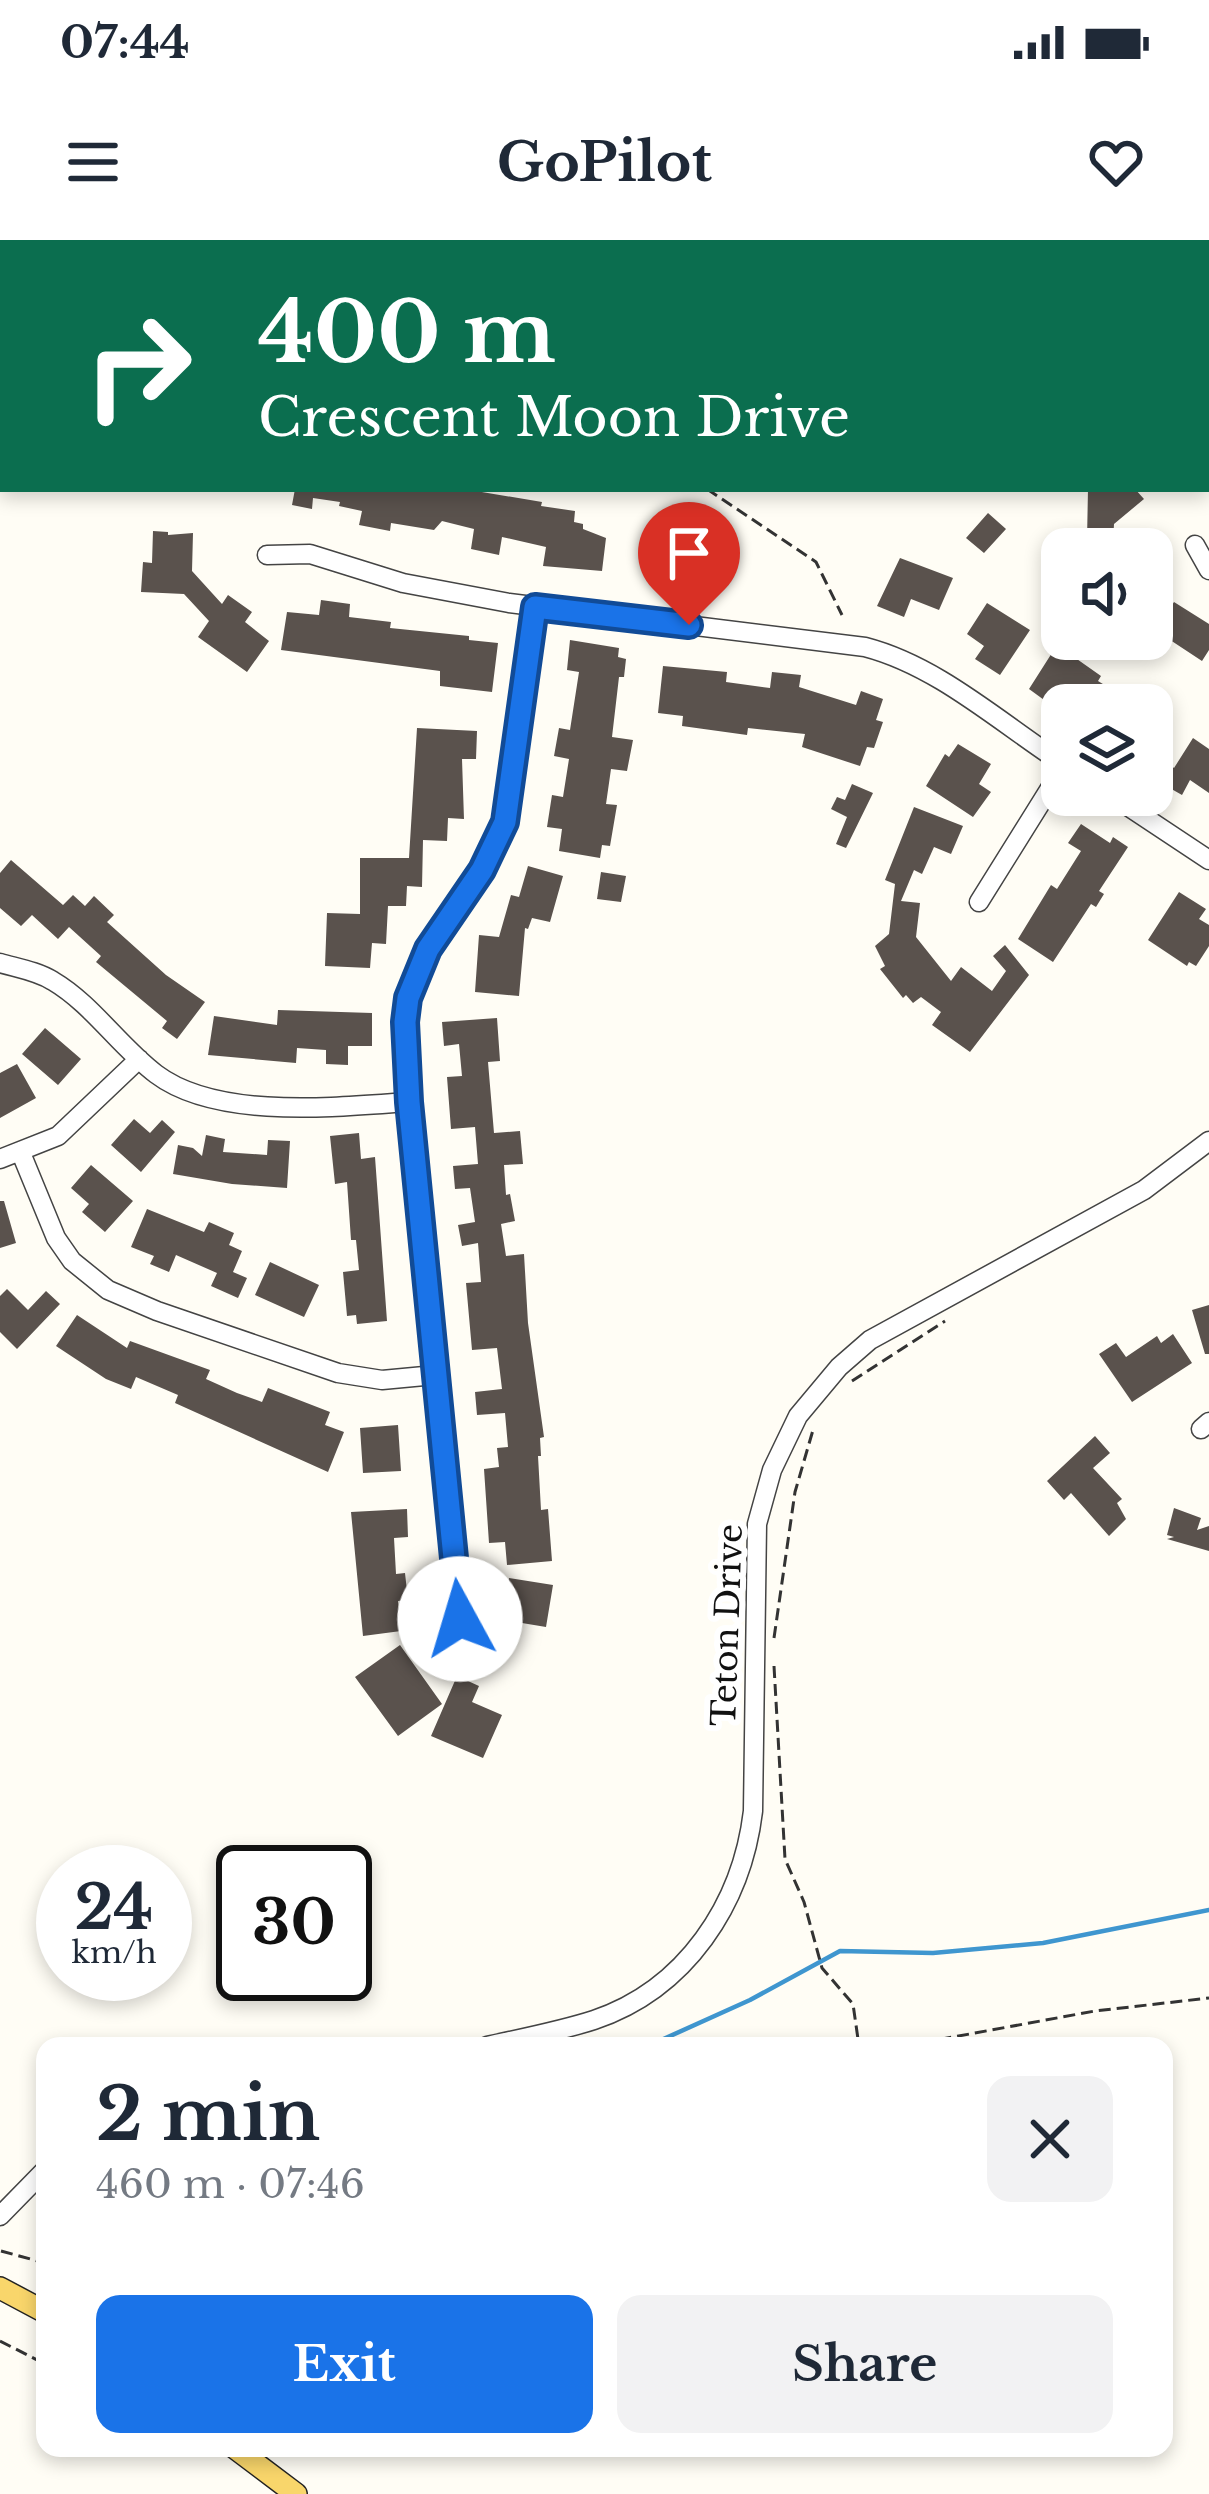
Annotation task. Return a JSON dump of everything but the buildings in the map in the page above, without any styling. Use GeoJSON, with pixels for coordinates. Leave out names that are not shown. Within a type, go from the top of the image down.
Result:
{"type":"FeatureCollection","features":[{"type":"Feature","properties":{"kind":"main road"},"geometry":{"type":"LineString","coordinates":[[0,2288],[36,2307]]}},
{"type":"Feature","properties":{"kind":"main road"},"geometry":{"type":"LineString","coordinates":[[247,2457],[296,2494]]}},
{"type":"Feature","properties":{"kind":"street"},"geometry":{"type":"LineString","coordinates":[[1195,544],[1209,570]]}},
{"type":"Feature","properties":{"kind":"street"},"geometry":{"type":"LineString","coordinates":[[266,555],[310,554],[403,583],[535,607],[831,640],[889,653],[925,671],[1041,751]]}},
{"type":"Feature","properties":{"kind":"street"},"geometry":{"type":"LineString","coordinates":[[460,1619],[405,1022],[408,998],[428,949],[482,870],[505,822],[535,607]]}},
{"type":"Feature","properties":{"kind":"street"},"geometry":{"type":"LineString","coordinates":[[979,902],[1041,800]]}},
{"type":"Feature","properties":{"kind":"street"},"geometry":{"type":"LineString","coordinates":[[1143,816],[1209,860]]}},
{"type":"Feature","properties":{"kind":"street"},"geometry":{"type":"LineString","coordinates":[[0,963],[54,981],[139,1059],[185,1091],[226,1102],[347,1106],[409,1102]]}},
{"type":"Feature","properties":{"kind":"street"},"geometry":{"type":"LineString","coordinates":[[0,1159],[70,1127],[139,1059]]}},
{"type":"Feature","properties":{"kind":"street","name":"Teton Drive"},"geometry":{"type":"LineString","coordinates":[[524,2037],[594,2020],[633,2001],[684,1963],[724,1908],[740,1873],[753,1811],[757,1524],[781,1446],[813,1395],[869,1340],[1144,1190],[1209,1141]]}},
{"type":"Feature","properties":{"kind":"street"},"geometry":{"type":"LineString","coordinates":[[21,1153],[56,1238],[72,1261],[108,1290],[338,1373],[382,1380],[435,1375]]}},
{"type":"Feature","properties":{"kind":"street"},"geometry":{"type":"LineString","coordinates":[[0,2216],[36,2179]]}},
{"type":"Feature","properties":{"kind":"path"},"geometry":{"type":"LineString","coordinates":[[711,492],[816,562],[842,615]]}},
{"type":"Feature","properties":{"kind":"path"},"geometry":{"type":"LineString","coordinates":[[842,1388],[951,1317]]}},
{"type":"Feature","properties":{"kind":"path"},"geometry":{"type":"LineString","coordinates":[[774,1638],[795,1492],[816,1421]]}},
{"type":"Feature","properties":{"kind":"path"},"geometry":{"type":"LineString","coordinates":[[775,1660],[785,1859],[804,1902],[822,1968],[853,2004],[858,2037]]}},
{"type":"Feature","properties":{"kind":"path"},"geometry":{"type":"LineString","coordinates":[[955,2037],[1209,1998]]}},
{"type":"Feature","properties":{"kind":"path"},"geometry":{"type":"LineString","coordinates":[[1,2251],[36,2261]]}},
{"type":"Feature","properties":{"kind":"path"},"geometry":{"type":"LineString","coordinates":[[0,2341],[36,2360]]}},
{"type":"Feature","properties":{"kind":"waterway"},"geometry":{"type":"LineString","coordinates":[[668,2037],[840,1951],[933,1953],[1043,1943],[1209,1910]]}},
{"type":"Feature","properties":{"kind":"route"},"geometry":{"type":"LineString","coordinates":[[460,1619],[409,1102],[408,998],[428,949],[482,870],[505,822],[535,607],[689,625]]}}]}
